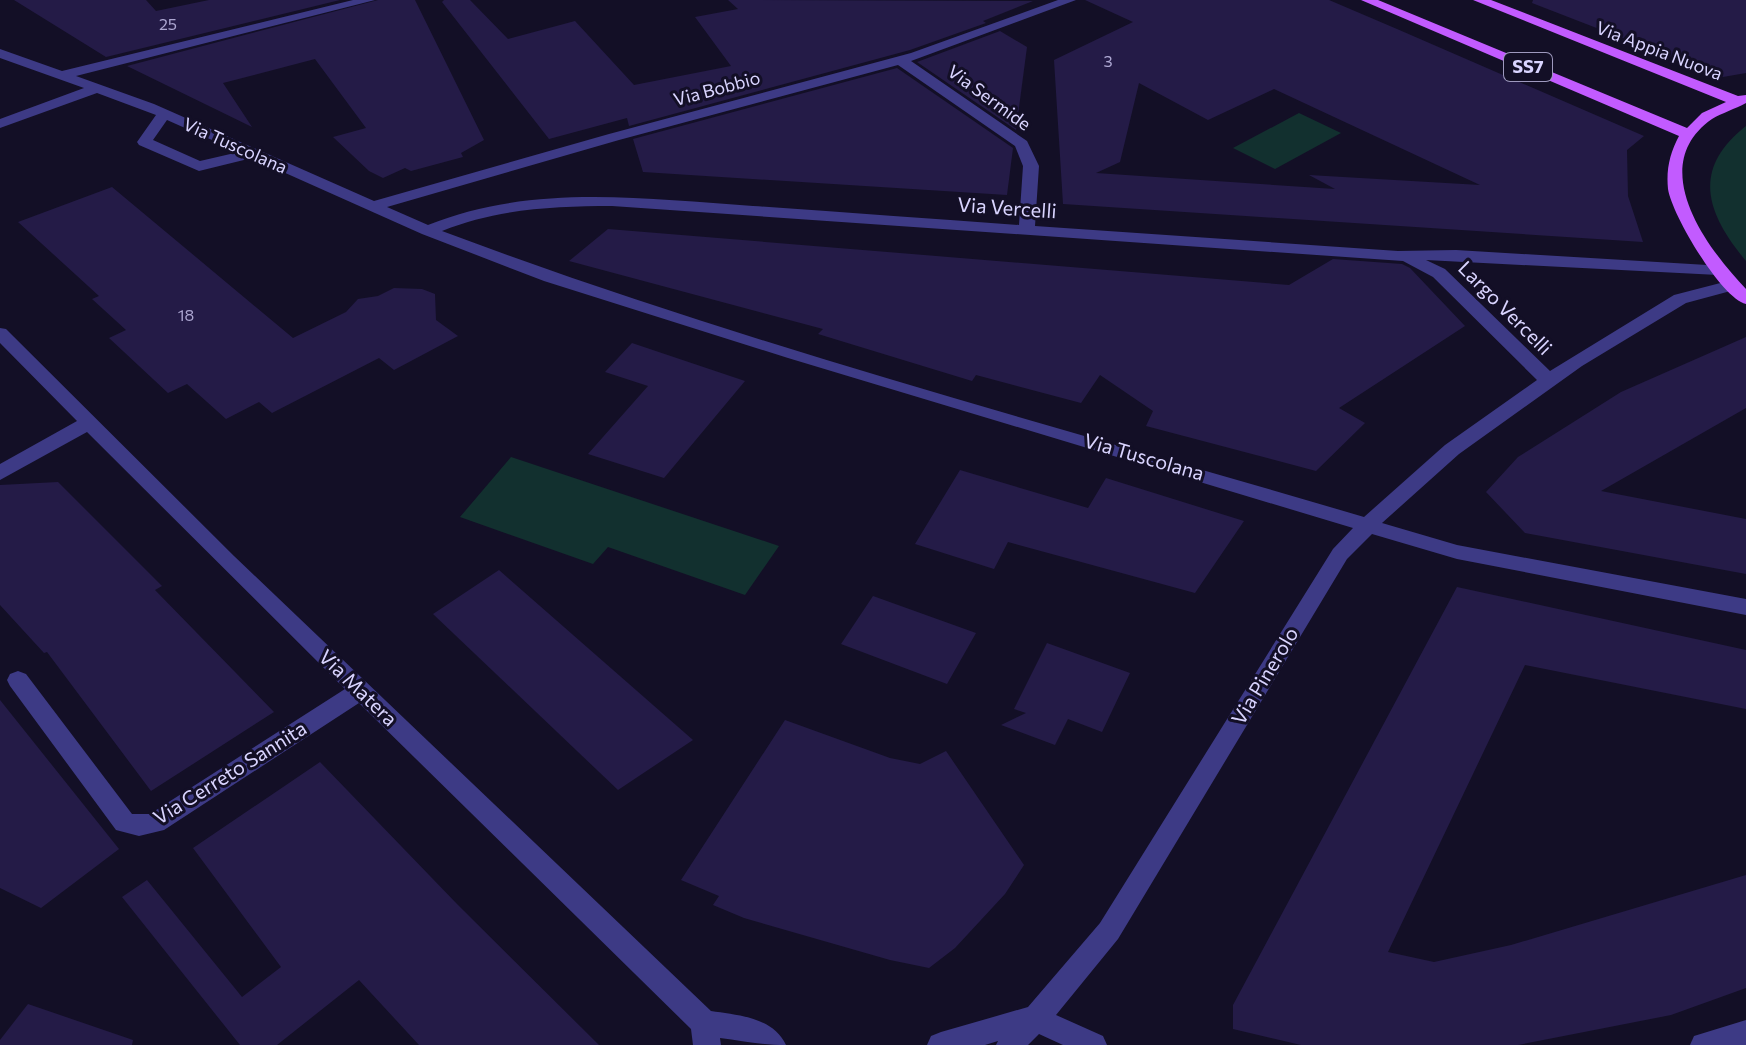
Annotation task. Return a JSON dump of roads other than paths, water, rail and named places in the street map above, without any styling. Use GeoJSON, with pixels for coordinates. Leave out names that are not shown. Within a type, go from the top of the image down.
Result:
{"type":"FeatureCollection","features":[{"type":"Feature","properties":{"kind":"main road","name":"SS7"},"geometry":{"type":"LineString","coordinates":[[1367,0],[1688,134]]}},
{"type":"Feature","properties":{"kind":"main road","name":"Via Appia Nuova"},"geometry":{"type":"LineString","coordinates":[[1479,0],[1741,100]]}},
{"type":"Feature","properties":{"kind":"main road"},"geometry":{"type":"LineString","coordinates":[[1741,100],[1713,112],[1688,134],[1673,161],[1673,187],[1688,225],[1718,270],[1746,299]]}},
{"type":"Feature","properties":{"kind":"street"},"geometry":{"type":"LineString","coordinates":[[59,76],[369,0]]}},
{"type":"Feature","properties":{"kind":"street","name":"Via Bobbio"},"geometry":{"type":"LineString","coordinates":[[371,207],[900,60],[1070,0]]}},
{"type":"Feature","properties":{"kind":"street"},"geometry":{"type":"LineString","coordinates":[[0,53],[19,61]]}},
{"type":"Feature","properties":{"kind":"street","name":"Via Sermide"},"geometry":{"type":"LineString","coordinates":[[900,60],[1022,144],[1031,166],[1027,231]]}},
{"type":"Feature","properties":{"kind":"street"},"geometry":{"type":"LineString","coordinates":[[0,68],[19,61]]}},
{"type":"Feature","properties":{"kind":"street","name":"Via Tuscolana"},"geometry":{"type":"LineString","coordinates":[[19,61],[164,114],[371,207],[550,277],[794,354],[1479,558],[1746,607]]}},
{"type":"Feature","properties":{"kind":"street"},"geometry":{"type":"LineString","coordinates":[[0,124],[97,88]]}},
{"type":"Feature","properties":{"kind":"street"},"geometry":{"type":"LineString","coordinates":[[164,114],[144,142],[199,166],[251,154]]}},
{"type":"Feature","properties":{"kind":"street","name":"Via Vercelli"},"geometry":{"type":"LineString","coordinates":[[428,231],[464,218],[516,207],[612,201],[1398,256]]}},
{"type":"Feature","properties":{"kind":"street","name":"Largo Vercelli"},"geometry":{"type":"LineString","coordinates":[[1398,256],[1456,255],[1718,270]]}},
{"type":"Feature","properties":{"kind":"street","name":"Largo Vercelli"},"geometry":{"type":"LineString","coordinates":[[1398,256],[1434,269],[1549,381],[1672,303],[1732,285]]}},
{"type":"Feature","properties":{"kind":"street","name":"Via Matera"},"geometry":{"type":"LineString","coordinates":[[0,333],[706,1034]]}},
{"type":"Feature","properties":{"kind":"street","name":"Via Pinerolo"},"geometry":{"type":"LineString","coordinates":[[1010,1045],[1059,993],[1109,931],[1340,554],[1414,478],[1464,438],[1549,381]]}},
{"type":"Feature","properties":{"kind":"street"},"geometry":{"type":"LineString","coordinates":[[0,473],[88,423]]}},
{"type":"Feature","properties":{"kind":"street","name":"Via Cerreto Sannita"},"geometry":{"type":"LineString","coordinates":[[18,680],[125,823],[139,826],[155,823],[361,690]]}},
{"type":"Feature","properties":{"kind":"street"},"geometry":{"type":"LineString","coordinates":[[941,1045],[1033,1018],[1093,1045]]}},
{"type":"Feature","properties":{"kind":"street"},"geometry":{"type":"LineString","coordinates":[[706,1034],[748,1029],[772,1045]]}},
{"type":"Feature","properties":{"kind":"street"},"geometry":{"type":"LineString","coordinates":[[1704,1045],[1746,1033]]}}]}
